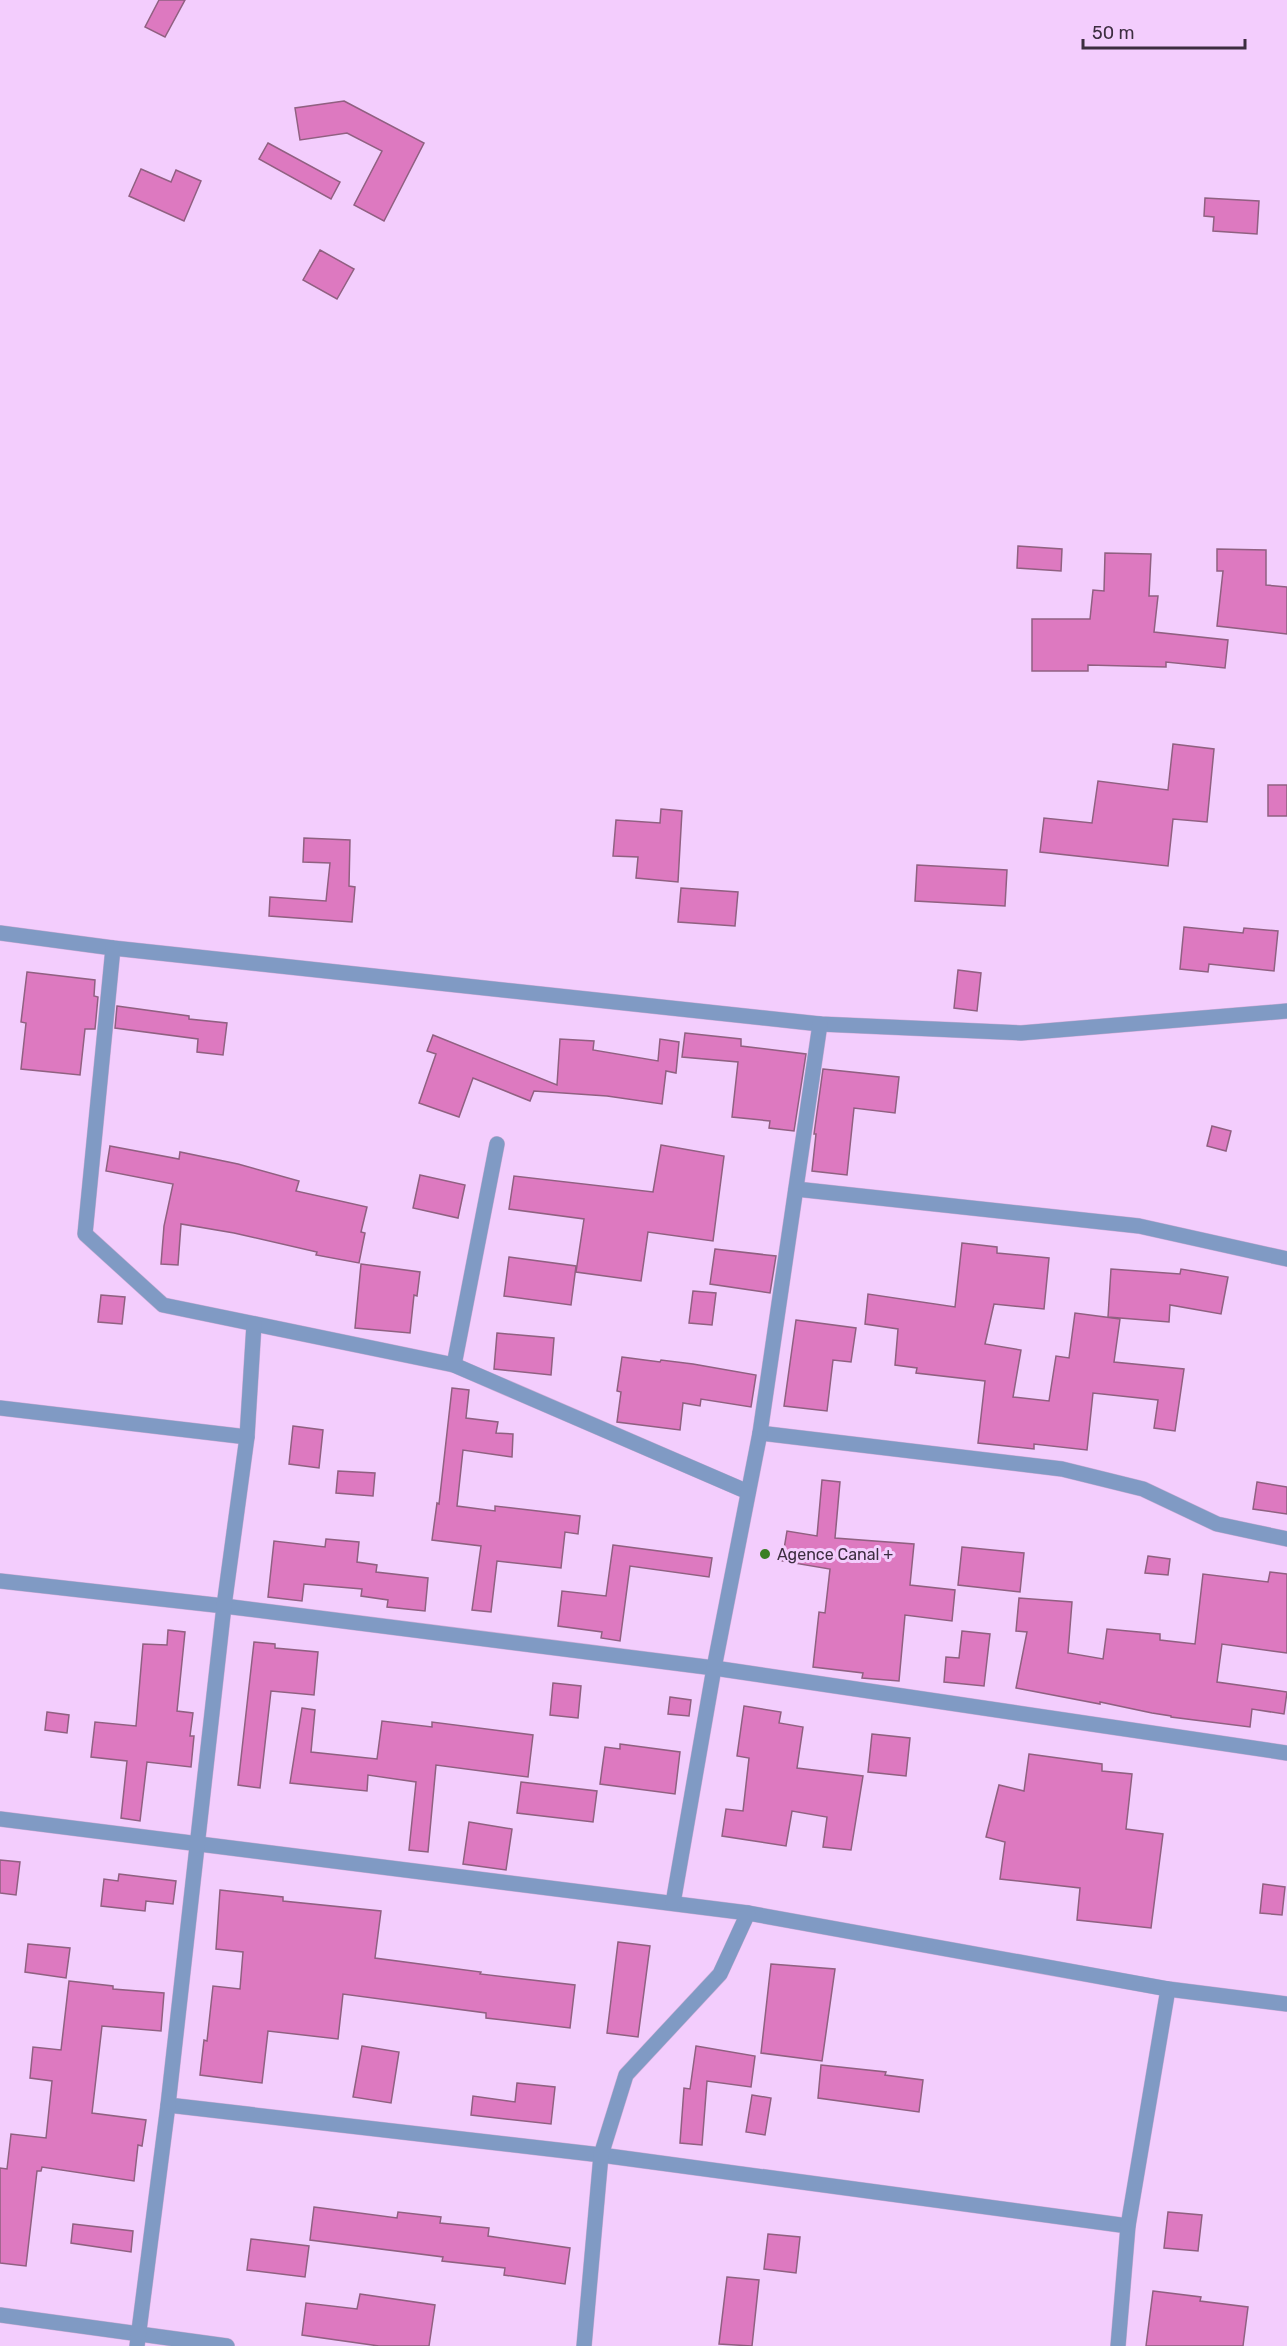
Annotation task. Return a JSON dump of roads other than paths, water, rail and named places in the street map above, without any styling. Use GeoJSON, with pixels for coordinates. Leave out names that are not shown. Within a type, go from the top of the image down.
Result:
{"type":"FeatureCollection","features":[{"type":"Feature","properties":{"kind":"street"},"geometry":{"type":"LineString","coordinates":[[0,933],[113,948],[820,1024],[1022,1033],[1287,1011]]}},
{"type":"Feature","properties":{"kind":"street"},"geometry":{"type":"LineString","coordinates":[[113,948],[85,1234],[163,1305],[454,1365],[748,1492]]}},
{"type":"Feature","properties":{"kind":"street"},"geometry":{"type":"LineString","coordinates":[[672,1903],[714,1668],[760,1433],[820,1024]]}},
{"type":"Feature","properties":{"kind":"street"},"geometry":{"type":"LineString","coordinates":[[454,1365],[497,1144]]}},
{"type":"Feature","properties":{"kind":"street"},"geometry":{"type":"LineString","coordinates":[[796,1189],[1139,1226],[1287,1259]]}},
{"type":"Feature","properties":{"kind":"street"},"geometry":{"type":"LineString","coordinates":[[138,2340],[168,2104],[224,1606],[247,1437],[254,1324]]}},
{"type":"Feature","properties":{"kind":"street"},"geometry":{"type":"LineString","coordinates":[[0,1408],[247,1437]]}},
{"type":"Feature","properties":{"kind":"street"},"geometry":{"type":"LineString","coordinates":[[760,1433],[1062,1469],[1143,1489],[1217,1524],[1287,1539]]}},
{"type":"Feature","properties":{"kind":"street"},"geometry":{"type":"LineString","coordinates":[[0,1581],[224,1606],[714,1668],[1287,1753]]}},
{"type":"Feature","properties":{"kind":"street"},"geometry":{"type":"LineString","coordinates":[[0,1819],[748,1913],[1168,1989],[1287,2004]]}},
{"type":"Feature","properties":{"kind":"street"},"geometry":{"type":"LineString","coordinates":[[584,2346],[601,2155],[626,2075],[720,1974],[748,1913]]}},
{"type":"Feature","properties":{"kind":"street"},"geometry":{"type":"LineString","coordinates":[[1118,2346],[1128,2226],[1168,1989]]}},
{"type":"Feature","properties":{"kind":"street"},"geometry":{"type":"LineString","coordinates":[[168,2104],[601,2155],[1128,2226]]}},
{"type":"Feature","properties":{"kind":"street"},"geometry":{"type":"LineString","coordinates":[[0,2315],[138,2340],[227,2346]]}},
{"type":"Feature","properties":{"kind":"place","name":"Agence Canal +"},"geometry":{"type":"Point","coordinates":[765,1554]}}]}
